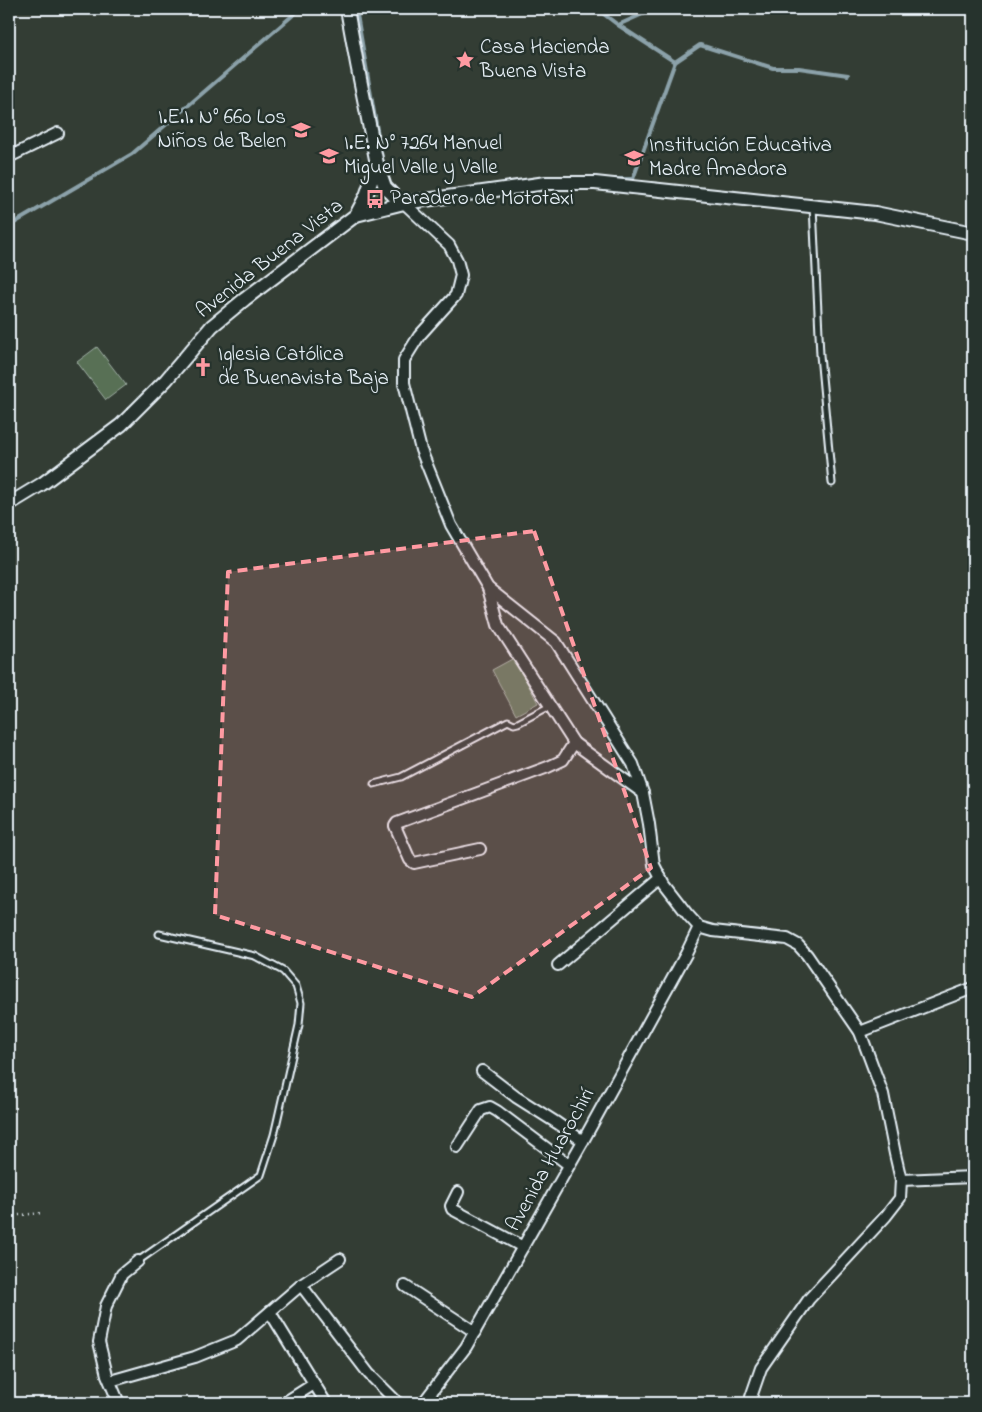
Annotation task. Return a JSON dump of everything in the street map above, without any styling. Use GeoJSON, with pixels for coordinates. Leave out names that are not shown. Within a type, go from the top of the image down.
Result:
{"type":"FeatureCollection","features":[{"type":"Feature","properties":{"kind":"street"},"geometry":{"type":"LineString","coordinates":[[347,9],[356,64],[377,164],[386,187],[396,199],[404,203],[450,246],[461,274],[456,295],[419,336],[404,360],[404,383],[421,450],[451,525],[488,588],[498,625],[550,706],[574,743],[643,793]]}},
{"type":"Feature","properties":{"kind":"street"},"geometry":{"type":"LineString","coordinates":[[9,157],[58,133]]}},
{"type":"Feature","properties":{"kind":"street"},"geometry":{"type":"LineString","coordinates":[[356,214],[366,196],[377,164]]}},
{"type":"Feature","properties":{"kind":"street","name":"Avenida Buena Vista"},"geometry":{"type":"LineString","coordinates":[[9,504],[42,484],[121,425],[166,380],[212,326],[356,214],[404,203],[546,183],[595,183],[874,213],[973,233]]}},
{"type":"Feature","properties":{"kind":"street"},"geometry":{"type":"LineString","coordinates":[[488,588],[556,642],[633,764],[643,793],[654,865],[664,884],[699,927],[713,931],[786,939],[798,945],[807,955],[860,1032],[883,1094],[894,1154],[901,1180],[900,1198],[886,1216],[808,1299],[762,1368],[751,1397],[752,1403]]}},
{"type":"Feature","properties":{"kind":"street"},"geometry":{"type":"LineString","coordinates":[[480,849],[414,862],[410,860],[394,826],[397,823],[564,760],[574,743]]}},
{"type":"Feature","properties":{"kind":"street"},"geometry":{"type":"LineString","coordinates":[[558,965],[661,878]]}},
{"type":"Feature","properties":{"kind":"street","name":"Avenida Huarochirí"},"geometry":{"type":"LineString","coordinates":[[423,1403],[475,1332],[583,1142],[677,971],[699,927]]}},
{"type":"Feature","properties":{"kind":"street"},"geometry":{"type":"LineString","coordinates":[[860,1032],[973,988]]}},
{"type":"Feature","properties":{"kind":"street"},"geometry":{"type":"LineString","coordinates":[[482,1071],[516,1097],[583,1142]]}},
{"type":"Feature","properties":{"kind":"street"},"geometry":{"type":"LineString","coordinates":[[457,1147],[481,1110],[490,1107],[569,1165]]}},
{"type":"Feature","properties":{"kind":"street"},"geometry":{"type":"LineString","coordinates":[[901,1180],[973,1177]]}},
{"type":"Feature","properties":{"kind":"street"},"geometry":{"type":"LineString","coordinates":[[458,1192],[451,1206],[452,1209],[523,1247]]}},
{"type":"Feature","properties":{"kind":"street"},"geometry":{"type":"LineString","coordinates":[[110,1381],[195,1357],[238,1340],[301,1285],[340,1260]]}},
{"type":"Feature","properties":{"kind":"street"},"geometry":{"type":"LineString","coordinates":[[119,1403],[110,1381],[99,1342],[106,1306],[122,1274],[138,1261]]}},
{"type":"Feature","properties":{"kind":"street"},"geometry":{"type":"LineString","coordinates":[[301,1285],[370,1374],[398,1403]]}},
{"type":"Feature","properties":{"kind":"street"},"geometry":{"type":"LineString","coordinates":[[404,1286],[475,1332]]}},
{"type":"Feature","properties":{"kind":"street"},"geometry":{"type":"LineString","coordinates":[[270,1312],[326,1403]]}},
{"type":"Feature","properties":{"kind":"street"},"geometry":{"type":"LineString","coordinates":[[284,1403],[314,1384]]}},
{"type":"Feature","properties":{"kind":"lane"},"geometry":{"type":"LineString","coordinates":[[813,206],[820,355],[832,482]]}},
{"type":"Feature","properties":{"kind":"lane"},"geometry":{"type":"LineString","coordinates":[[374,784],[401,777],[508,721],[514,724],[518,723],[550,706]]}},
{"type":"Feature","properties":{"kind":"lane"},"geometry":{"type":"LineString","coordinates":[[138,1261],[261,1176],[274,1135],[299,1025],[300,1003],[296,986],[283,971],[255,956],[159,934]]}},
{"type":"Feature","properties":{"kind":"path"},"geometry":{"type":"LineString","coordinates":[[613,9],[633,9]]}},
{"type":"Feature","properties":{"kind":"path"},"geometry":{"type":"LineString","coordinates":[[9,1216],[42,1213]]}},
{"type":"Feature","properties":{"kind":"highlighted area"},"geometry":{"type":"Polygon","coordinates":[[[534,531],[651,868],[472,997],[215,915],[228,572],[534,531]]]}},
{"type":"Feature","properties":{"kind":"green space"},"geometry":{"type":"Polygon","coordinates":[[[377,182],[391,202],[365,208],[377,182]]]}},
{"type":"Feature","properties":{"kind":"green space"},"geometry":{"type":"Polygon","coordinates":[[[97,347],[126,385],[106,400],[77,362],[97,347]]]}},
{"type":"Feature","properties":{"kind":"green space"},"geometry":{"type":"Polygon","coordinates":[[[514,658],[538,703],[516,715],[492,670],[514,658]]]}},
{"type":"Feature","properties":{"kind":"waterway"},"geometry":{"type":"LineString","coordinates":[[9,226],[132,154],[300,9]]}},
{"type":"Feature","properties":{"kind":"waterway"},"geometry":{"type":"LineString","coordinates":[[356,9],[383,164]]}},
{"type":"Feature","properties":{"kind":"waterway"},"geometry":{"type":"LineString","coordinates":[[597,9],[675,62],[633,179],[611,179]]}},
{"type":"Feature","properties":{"kind":"waterway"},"geometry":{"type":"LineString","coordinates":[[618,25],[654,9]]}},
{"type":"Feature","properties":{"kind":"waterway"},"geometry":{"type":"LineString","coordinates":[[675,62],[700,45],[773,68],[799,68],[848,75]]}},
{"type":"Feature","properties":{"kind":"place","name":"Casa Hacienda Buena Vista"},"geometry":{"type":"Point","coordinates":[465,60]}},
{"type":"Feature","properties":{"kind":"place","name":"I.E.I. N° 660 Los Niños de Belen"},"geometry":{"type":"Point","coordinates":[301,130]}},
{"type":"Feature","properties":{"kind":"place","name":"I.E. N° 7264 Manuel Miguel Valle y Valle"},"geometry":{"type":"Point","coordinates":[329,156]}},
{"type":"Feature","properties":{"kind":"place","name":"Institución Educativa Madre Amadora"},"geometry":{"type":"Point","coordinates":[634,158]}},
{"type":"Feature","properties":{"kind":"place","name":"Paradero de Mototaxi"},"geometry":{"type":"Point","coordinates":[375,199]}},
{"type":"Feature","properties":{"kind":"place","name":"Iglesia Católica de Buenavista Baja"},"geometry":{"type":"Point","coordinates":[203,367]}}]}
